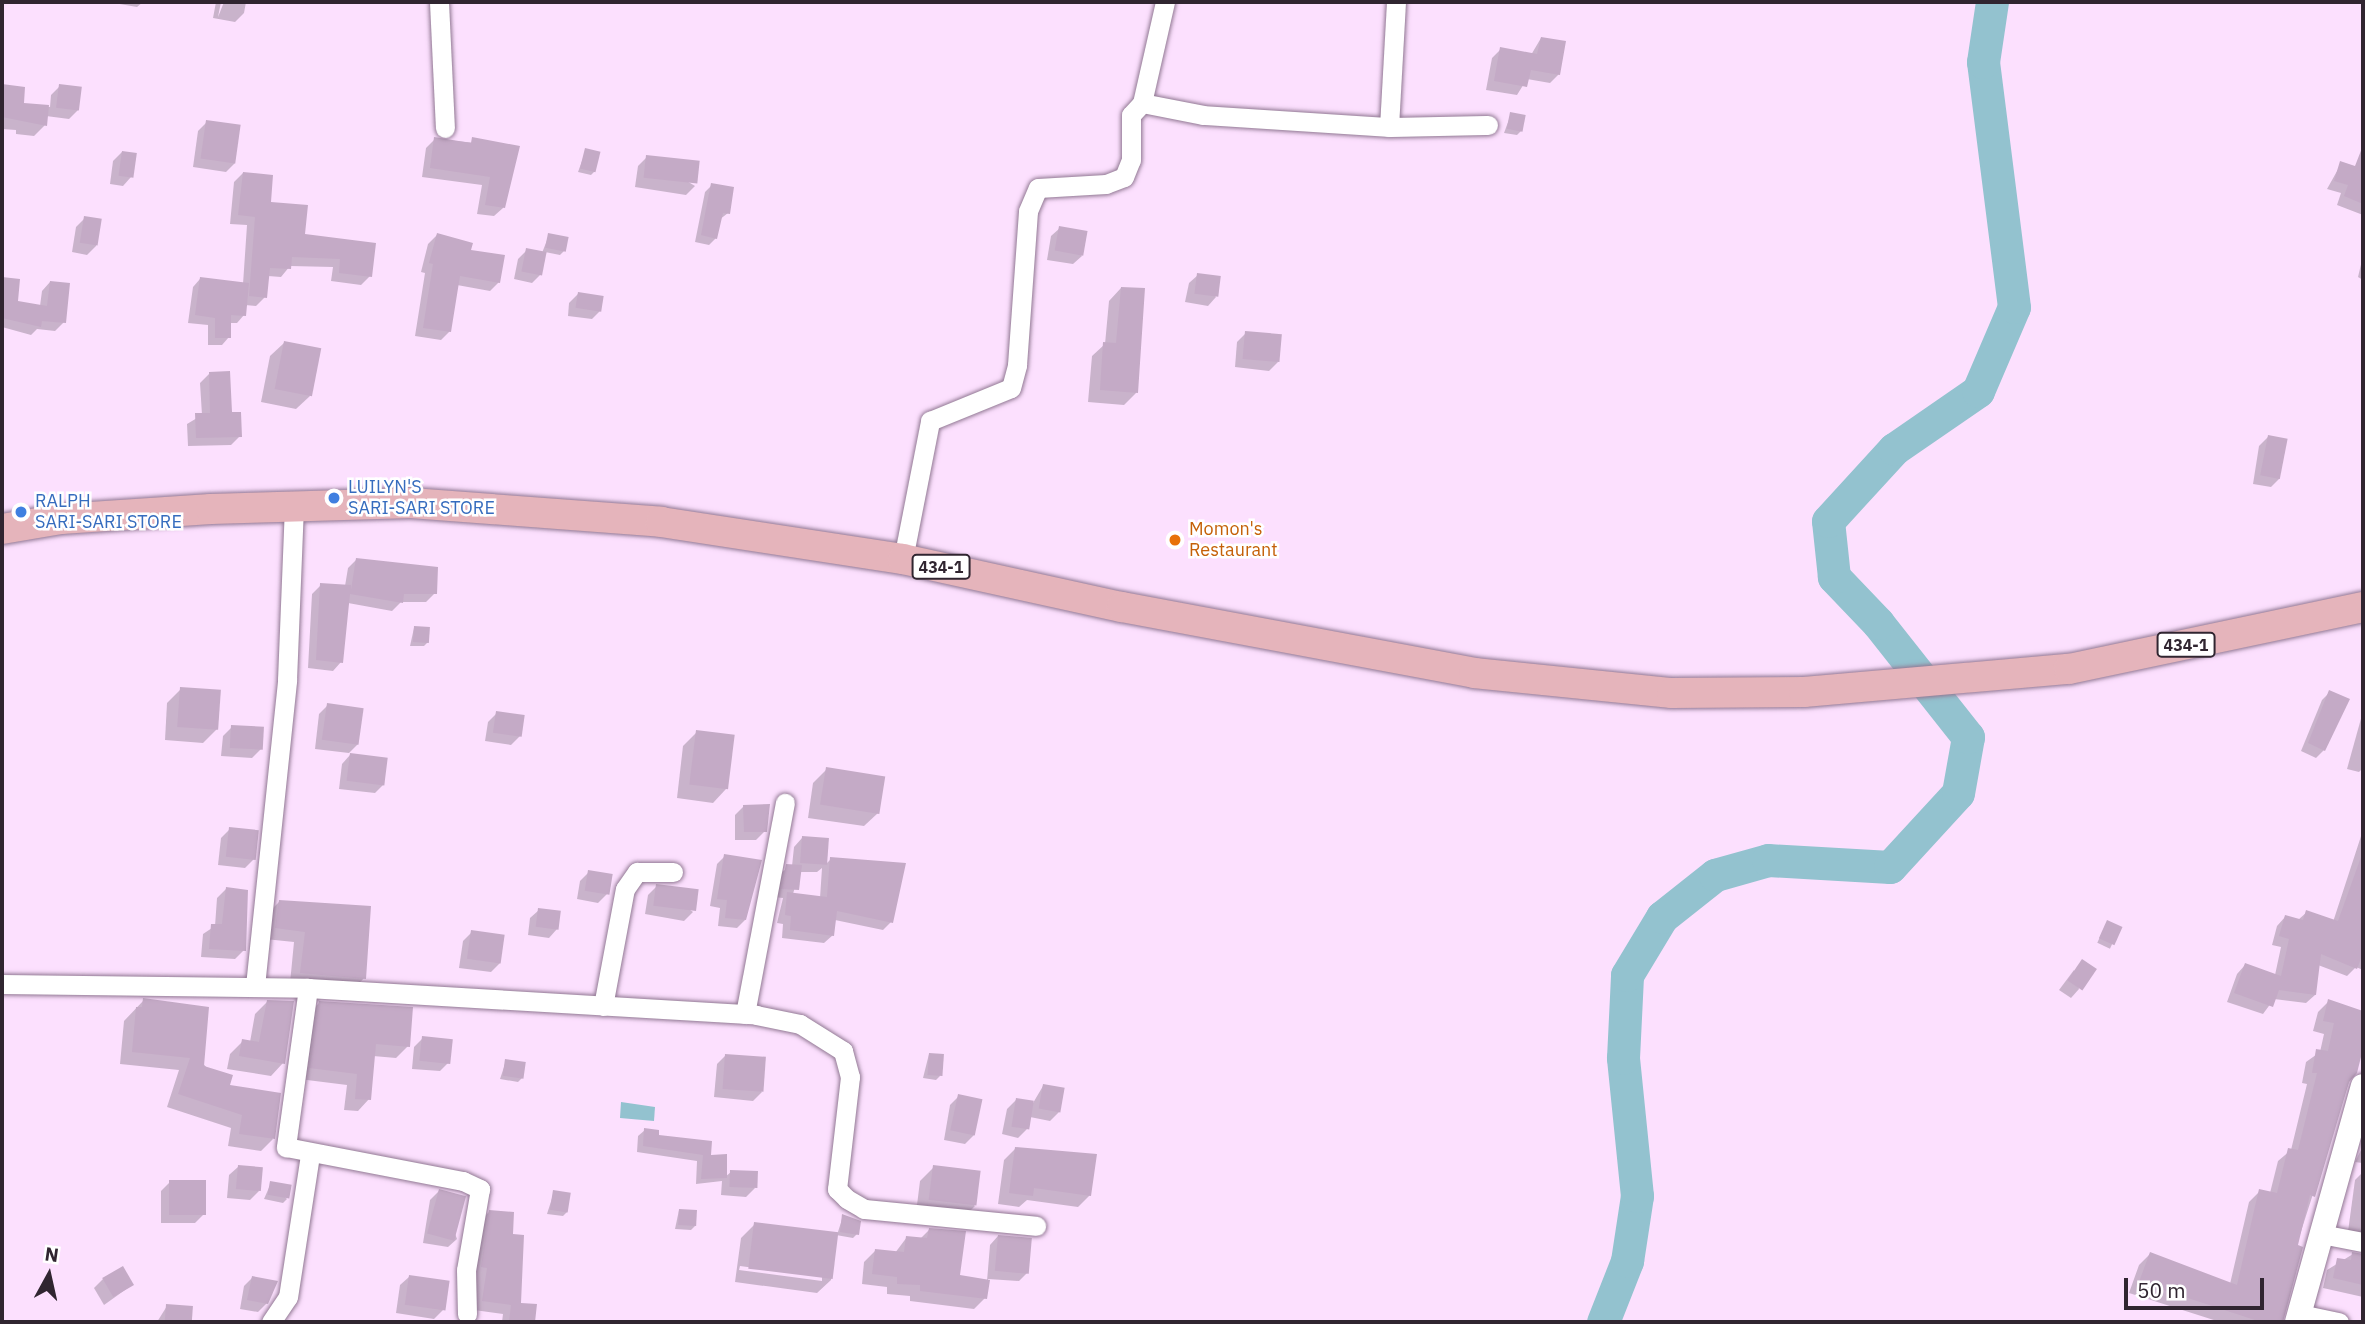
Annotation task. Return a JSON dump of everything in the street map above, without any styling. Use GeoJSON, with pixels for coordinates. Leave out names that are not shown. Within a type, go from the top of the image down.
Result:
{"type":"FeatureCollection","features":[{"type":"Feature","properties":{"kind":"main road","name":"434-1"},"geometry":{"type":"LineString","coordinates":[[2,529],[61,519],[294,506],[411,503],[580,514],[661,522],[903,559],[1122,607],[1474,673],[1672,693],[1804,692],[2069,669],[2363,607]]}},
{"type":"Feature","properties":{"kind":"street"},"geometry":{"type":"LineString","coordinates":[[439,2],[445,128]]}},
{"type":"Feature","properties":{"kind":"street"},"geometry":{"type":"LineString","coordinates":[[903,559],[930,421],[1011,388],[1017,365],[1030,197],[1038,188],[1106,184],[1124,177],[1131,160],[1130,115],[1142,103],[1165,2]]}},
{"type":"Feature","properties":{"kind":"street"},"geometry":{"type":"LineString","coordinates":[[1389,127],[1396,2]]}},
{"type":"Feature","properties":{"kind":"street"},"geometry":{"type":"LineString","coordinates":[[1142,103],[1203,115],[1389,127],[1488,125]]}},
{"type":"Feature","properties":{"kind":"street"},"geometry":{"type":"LineString","coordinates":[[255,986],[286,680],[294,506]]}},
{"type":"Feature","properties":{"kind":"street"},"geometry":{"type":"LineString","coordinates":[[745,1014],[785,803]]}},
{"type":"Feature","properties":{"kind":"street"},"geometry":{"type":"LineString","coordinates":[[603,1006],[625,889],[637,872],[673,872]]}},
{"type":"Feature","properties":{"kind":"street"},"geometry":{"type":"LineString","coordinates":[[2,984],[308,988],[745,1014],[800,1024],[843,1051],[850,1077],[837,1189],[847,1199],[864,1209],[1036,1226]]}},
{"type":"Feature","properties":{"kind":"street"},"geometry":{"type":"LineString","coordinates":[[308,988],[286,1147],[310,1155],[463,1181],[480,1189],[466,1270],[467,1314]]}},
{"type":"Feature","properties":{"kind":"street"},"geometry":{"type":"LineString","coordinates":[[2339,1322],[2299,1318],[2321,1234],[2356,1133],[2363,1086]]}},
{"type":"Feature","properties":{"kind":"street"},"geometry":{"type":"LineString","coordinates":[[271,1322],[288,1297],[310,1155]]}},
{"type":"Feature","properties":{"kind":"street"},"geometry":{"type":"LineString","coordinates":[[2321,1234],[2363,1242]]}},
{"type":"Feature","properties":{"kind":"shaded area"},"geometry":{"type":"Polygon","coordinates":[[[621,1102],[655,1107],[654,1121],[620,1118],[621,1102]]]}},
{"type":"Feature","properties":{"kind":"building"},"geometry":{"type":"Polygon","coordinates":[[[1541,37],[1566,41],[1560,75],[1531,70],[1527,87],[1494,81],[1500,47],[1537,54],[1541,37]]]}},
{"type":"Feature","properties":{"kind":"building"},"geometry":{"type":"Polygon","coordinates":[[[2,84],[25,87],[24,103],[49,105],[47,126],[2,117],[2,84]]]}},
{"type":"Feature","properties":{"kind":"building"},"geometry":{"type":"Polygon","coordinates":[[[59,84],[82,87],[79,111],[56,108],[59,84]]]}},
{"type":"Feature","properties":{"kind":"building"},"geometry":{"type":"Polygon","coordinates":[[[1510,112],[1526,115],[1522,132],[1507,129],[1510,112]]]}},
{"type":"Feature","properties":{"kind":"building"},"geometry":{"type":"Polygon","coordinates":[[[206,120],[241,125],[235,163],[201,159],[206,120]]]}},
{"type":"Feature","properties":{"kind":"building"},"geometry":{"type":"Polygon","coordinates":[[[434,137],[471,143],[472,137],[520,146],[505,208],[485,205],[490,177],[430,168],[434,137]]]}},
{"type":"Feature","properties":{"kind":"building"},"geometry":{"type":"Polygon","coordinates":[[[585,148],[601,152],[595,172],[580,168],[585,148]]]}},
{"type":"Feature","properties":{"kind":"building"},"geometry":{"type":"Polygon","coordinates":[[[2362,148],[2363,204],[2344,196],[2348,185],[2334,181],[2340,161],[2355,166],[2362,148]]]}},
{"type":"Feature","properties":{"kind":"building"},"geometry":{"type":"Polygon","coordinates":[[[122,151],[137,153],[133,178],[119,176],[122,151]]]}},
{"type":"Feature","properties":{"kind":"building"},"geometry":{"type":"Polygon","coordinates":[[[646,155],[700,161],[697,184],[644,178],[646,155]]]}},
{"type":"Feature","properties":{"kind":"building"},"geometry":{"type":"Polygon","coordinates":[[[243,172],[273,175],[271,202],[308,205],[305,234],[376,243],[372,277],[339,273],[340,259],[292,257],[291,269],[270,268],[267,298],[249,296],[255,217],[238,215],[243,172]]]}},
{"type":"Feature","properties":{"kind":"building"},"geometry":{"type":"Polygon","coordinates":[[[711,183],[734,187],[730,214],[723,213],[717,239],[701,235],[711,183]]]}},
{"type":"Feature","properties":{"kind":"building"},"geometry":{"type":"Polygon","coordinates":[[[84,216],[102,219],[98,245],[80,243],[84,216]]]}},
{"type":"Feature","properties":{"kind":"building"},"geometry":{"type":"Polygon","coordinates":[[[1059,226],[1088,231],[1083,256],[1055,251],[1059,226]]]}},
{"type":"Feature","properties":{"kind":"building"},"geometry":{"type":"Polygon","coordinates":[[[437,233],[473,243],[471,250],[505,255],[500,283],[460,276],[451,332],[423,328],[433,264],[429,263],[437,233]]]}},
{"type":"Feature","properties":{"kind":"building"},"geometry":{"type":"Polygon","coordinates":[[[548,233],[569,237],[566,252],[545,248],[548,233]]]}},
{"type":"Feature","properties":{"kind":"building"},"geometry":{"type":"Polygon","coordinates":[[[526,248],[547,252],[542,276],[521,272],[526,248]]]}},
{"type":"Feature","properties":{"kind":"building"},"geometry":{"type":"Polygon","coordinates":[[[1197,273],[1221,276],[1218,297],[1194,294],[1197,273]]]}},
{"type":"Feature","properties":{"kind":"building"},"geometry":{"type":"Polygon","coordinates":[[[2,277],[20,279],[18,301],[47,306],[50,281],[70,283],[66,323],[42,321],[41,327],[2,318],[2,277]]]}},
{"type":"Feature","properties":{"kind":"building"},"geometry":{"type":"Polygon","coordinates":[[[200,277],[249,283],[246,316],[231,315],[231,338],[215,338],[215,318],[195,315],[200,277]]]}},
{"type":"Feature","properties":{"kind":"building"},"geometry":{"type":"Polygon","coordinates":[[[1121,287],[1145,288],[1138,393],[1100,390],[1103,342],[1116,343],[1121,287]]]}},
{"type":"Feature","properties":{"kind":"building"},"geometry":{"type":"Polygon","coordinates":[[[578,292],[604,296],[601,312],[575,308],[578,292]]]}},
{"type":"Feature","properties":{"kind":"building"},"geometry":{"type":"Polygon","coordinates":[[[1245,331],[1282,334],[1279,362],[1243,359],[1245,331]]]}},
{"type":"Feature","properties":{"kind":"building"},"geometry":{"type":"Polygon","coordinates":[[[284,341],[321,348],[312,396],[275,389],[284,341]]]}},
{"type":"Feature","properties":{"kind":"building"},"geometry":{"type":"Polygon","coordinates":[[[230,371],[232,412],[241,412],[242,437],[196,438],[195,413],[210,413],[209,372],[230,371]]]}},
{"type":"Feature","properties":{"kind":"building"},"geometry":{"type":"Polygon","coordinates":[[[2268,435],[2288,439],[2280,479],[2260,475],[2268,435]]]}},
{"type":"Feature","properties":{"kind":"building"},"geometry":{"type":"Polygon","coordinates":[[[356,558],[438,567],[437,594],[404,594],[403,603],[350,594],[343,663],[316,660],[320,583],[351,585],[351,590],[356,558]]]}},
{"type":"Feature","properties":{"kind":"building"},"geometry":{"type":"Polygon","coordinates":[[[414,626],[430,627],[429,643],[413,642],[414,626]]]}},
{"type":"Feature","properties":{"kind":"building"},"geometry":{"type":"Polygon","coordinates":[[[180,687],[221,690],[218,730],[177,727],[180,687]]]}},
{"type":"Feature","properties":{"kind":"building"},"geometry":{"type":"Polygon","coordinates":[[[2329,690],[2350,699],[2325,751],[2308,743],[2329,690]]]}},
{"type":"Feature","properties":{"kind":"building"},"geometry":{"type":"Polygon","coordinates":[[[327,703],[364,708],[358,745],[322,740],[327,703]]]}},
{"type":"Feature","properties":{"kind":"building"},"geometry":{"type":"Polygon","coordinates":[[[496,711],[525,715],[522,737],[493,733],[496,711]]]}},
{"type":"Feature","properties":{"kind":"building"},"geometry":{"type":"Polygon","coordinates":[[[231,725],[264,727],[263,750],[230,748],[231,725]]]}},
{"type":"Feature","properties":{"kind":"building"},"geometry":{"type":"Polygon","coordinates":[[[696,730],[735,735],[728,789],[689,785],[696,730]]]}},
{"type":"Feature","properties":{"kind":"building"},"geometry":{"type":"Polygon","coordinates":[[[350,753],[388,758],[384,785],[347,781],[350,753]]]}},
{"type":"Feature","properties":{"kind":"building"},"geometry":{"type":"Polygon","coordinates":[[[826,767],[885,776],[879,814],[820,805],[826,767]]]}},
{"type":"Feature","properties":{"kind":"building"},"geometry":{"type":"Polygon","coordinates":[[[770,804],[767,832],[744,832],[743,805],[770,804]]]}},
{"type":"Feature","properties":{"kind":"building"},"geometry":{"type":"Polygon","coordinates":[[[229,827],[259,830],[256,860],[226,857],[229,827]]]}},
{"type":"Feature","properties":{"kind":"building"},"geometry":{"type":"Polygon","coordinates":[[[802,836],[829,838],[827,865],[800,863],[802,836]]]}},
{"type":"Feature","properties":{"kind":"building"},"geometry":{"type":"Polygon","coordinates":[[[724,854],[762,860],[746,920],[725,918],[727,900],[717,899],[724,854]]]}},
{"type":"Feature","properties":{"kind":"building"},"geometry":{"type":"Polygon","coordinates":[[[830,857],[906,863],[893,923],[837,911],[834,936],[790,930],[791,916],[785,915],[787,892],[827,897],[830,857]]]}},
{"type":"Feature","properties":{"kind":"building"},"geometry":{"type":"Polygon","coordinates":[[[2361,857],[2363,953],[2357,969],[2321,954],[2316,995],[2279,990],[2273,1007],[2234,993],[2245,963],[2281,976],[2289,939],[2279,936],[2285,915],[2303,920],[2306,910],[2338,921],[2361,857]]]}},
{"type":"Feature","properties":{"kind":"building"},"geometry":{"type":"Polygon","coordinates":[[[786,864],[802,865],[799,890],[781,889],[786,864]]]}},
{"type":"Feature","properties":{"kind":"building"},"geometry":{"type":"Polygon","coordinates":[[[588,870],[613,874],[609,895],[585,891],[588,870]]]}},
{"type":"Feature","properties":{"kind":"building"},"geometry":{"type":"Polygon","coordinates":[[[656,884],[699,889],[696,911],[653,906],[656,884]]]}},
{"type":"Feature","properties":{"kind":"building"},"geometry":{"type":"Polygon","coordinates":[[[226,887],[248,890],[246,951],[209,949],[211,924],[222,924],[226,887]]]}},
{"type":"Feature","properties":{"kind":"building"},"geometry":{"type":"Polygon","coordinates":[[[279,900],[371,906],[366,979],[300,973],[305,932],[275,928],[279,900]]]}},
{"type":"Feature","properties":{"kind":"building"},"geometry":{"type":"Polygon","coordinates":[[[538,908],[561,911],[559,930],[536,927],[538,908]]]}},
{"type":"Feature","properties":{"kind":"building"},"geometry":{"type":"Polygon","coordinates":[[[2107,920],[2123,927],[2114,945],[2099,938],[2107,920]]]}},
{"type":"Feature","properties":{"kind":"building"},"geometry":{"type":"Polygon","coordinates":[[[471,930],[505,935],[501,963],[467,959],[471,930]]]}},
{"type":"Feature","properties":{"kind":"building"},"geometry":{"type":"Polygon","coordinates":[[[2082,959],[2097,969],[2082,991],[2067,981],[2082,959]]]}},
{"type":"Feature","properties":{"kind":"building"},"geometry":{"type":"Polygon","coordinates":[[[143,998],[209,1007],[204,1066],[233,1075],[230,1085],[281,1093],[275,1139],[239,1134],[242,1115],[178,1094],[190,1058],[132,1052],[136,1007],[142,1007],[143,998]]]}},
{"type":"Feature","properties":{"kind":"building"},"geometry":{"type":"Polygon","coordinates":[[[2328,999],[2363,1011],[2363,1049],[2357,1073],[2349,1082],[2315,1197],[2310,1195],[2298,1245],[2303,1247],[2283,1322],[2261,1322],[2139,1282],[2150,1252],[2237,1285],[2259,1189],[2277,1193],[2288,1148],[2298,1150],[2317,1073],[2312,1073],[2316,1049],[2328,1051],[2334,1023],[2323,1021],[2328,999]]]}},
{"type":"Feature","properties":{"kind":"building"},"geometry":{"type":"Polygon","coordinates":[[[267,1000],[294,1001],[285,1064],[239,1056],[242,1039],[259,1042],[267,1000]]]}},
{"type":"Feature","properties":{"kind":"building"},"geometry":{"type":"Polygon","coordinates":[[[319,1001],[413,1007],[410,1047],[376,1044],[371,1100],[355,1099],[357,1074],[309,1068],[319,1001]]]}},
{"type":"Feature","properties":{"kind":"building"},"geometry":{"type":"Polygon","coordinates":[[[422,1036],[453,1039],[450,1064],[419,1061],[422,1036]]]}},
{"type":"Feature","properties":{"kind":"building"},"geometry":{"type":"Polygon","coordinates":[[[929,1053],[944,1054],[942,1076],[927,1075],[929,1053]]]}},
{"type":"Feature","properties":{"kind":"building"},"geometry":{"type":"Polygon","coordinates":[[[725,1054],[766,1057],[763,1092],[723,1089],[725,1054]]]}},
{"type":"Feature","properties":{"kind":"building"},"geometry":{"type":"Polygon","coordinates":[[[505,1059],[526,1062],[523,1079],[503,1076],[505,1059]]]}},
{"type":"Feature","properties":{"kind":"building"},"geometry":{"type":"Polygon","coordinates":[[[1043,1084],[1065,1088],[1060,1112],[1039,1109],[1043,1084]]]}},
{"type":"Feature","properties":{"kind":"building"},"geometry":{"type":"Polygon","coordinates":[[[958,1094],[982,1099],[975,1135],[950,1130],[958,1094]]]}},
{"type":"Feature","properties":{"kind":"building"},"geometry":{"type":"Polygon","coordinates":[[[1016,1098],[1034,1101],[1029,1129],[1011,1127],[1016,1098]]]}},
{"type":"Feature","properties":{"kind":"building"},"geometry":{"type":"Polygon","coordinates":[[[644,1128],[659,1130],[659,1135],[712,1141],[711,1155],[727,1154],[727,1178],[701,1179],[703,1155],[643,1146],[644,1128]]]}},
{"type":"Feature","properties":{"kind":"building"},"geometry":{"type":"Polygon","coordinates":[[[1015,1147],[1097,1154],[1091,1196],[1034,1188],[1033,1196],[1009,1193],[1015,1147]]]}},
{"type":"Feature","properties":{"kind":"building"},"geometry":{"type":"Polygon","coordinates":[[[238,1165],[263,1167],[261,1191],[236,1189],[238,1165]]]}},
{"type":"Feature","properties":{"kind":"building"},"geometry":{"type":"Polygon","coordinates":[[[933,1165],[981,1171],[976,1206],[929,1200],[933,1165]]]}},
{"type":"Feature","properties":{"kind":"building"},"geometry":{"type":"Polygon","coordinates":[[[730,1170],[758,1171],[757,1188],[729,1187],[730,1170]]]}},
{"type":"Feature","properties":{"kind":"building"},"geometry":{"type":"Polygon","coordinates":[[[169,1180],[206,1180],[206,1215],[169,1215],[169,1180]]]}},
{"type":"Feature","properties":{"kind":"building"},"geometry":{"type":"Polygon","coordinates":[[[270,1181],[292,1185],[289,1199],[268,1195],[270,1181]]]}},
{"type":"Feature","properties":{"kind":"building"},"geometry":{"type":"Polygon","coordinates":[[[439,1189],[466,1196],[454,1241],[427,1233],[439,1189]]]}},
{"type":"Feature","properties":{"kind":"building"},"geometry":{"type":"Polygon","coordinates":[[[553,1190],[571,1193],[568,1213],[550,1210],[553,1190]]]}},
{"type":"Feature","properties":{"kind":"building"},"geometry":{"type":"Polygon","coordinates":[[[679,1209],[697,1210],[696,1226],[678,1225],[679,1209]]]}},
{"type":"Feature","properties":{"kind":"building"},"geometry":{"type":"Polygon","coordinates":[[[489,1210],[514,1212],[513,1234],[524,1235],[521,1303],[537,1304],[535,1322],[509,1322],[511,1305],[482,1301],[487,1268],[481,1267],[489,1210]]]}},
{"type":"Feature","properties":{"kind":"building"},"geometry":{"type":"Polygon","coordinates":[[[842,1214],[861,1221],[859,1235],[840,1232],[842,1214]]]}},
{"type":"Feature","properties":{"kind":"building"},"geometry":{"type":"Polygon","coordinates":[[[754,1222],[838,1232],[833,1279],[748,1269],[754,1222]]]}},
{"type":"Feature","properties":{"kind":"building"},"geometry":{"type":"Polygon","coordinates":[[[929,1228],[966,1231],[960,1275],[990,1280],[987,1299],[920,1291],[920,1285],[897,1284],[897,1277],[872,1274],[875,1249],[904,1252],[906,1236],[927,1238],[929,1228]]]}},
{"type":"Feature","properties":{"kind":"building"},"geometry":{"type":"Polygon","coordinates":[[[998,1235],[1032,1238],[1029,1274],[995,1271],[998,1235]]]}},
{"type":"Feature","properties":{"kind":"building"},"geometry":{"type":"Polygon","coordinates":[[[2352,1252],[2363,1254],[2363,1285],[2333,1278],[2337,1258],[2351,1260],[2352,1252]]]}},
{"type":"Feature","properties":{"kind":"building"},"geometry":{"type":"Polygon","coordinates":[[[123,1266],[134,1285],[113,1297],[102,1278],[123,1266]]]}},
{"type":"Feature","properties":{"kind":"building"},"geometry":{"type":"Polygon","coordinates":[[[409,1275],[450,1281],[445,1310],[405,1305],[409,1275]]]}},
{"type":"Feature","properties":{"kind":"building"},"geometry":{"type":"Polygon","coordinates":[[[252,1276],[278,1281],[268,1304],[247,1300],[252,1276]]]}},
{"type":"Feature","properties":{"kind":"building"},"geometry":{"type":"Polygon","coordinates":[[[166,1304],[193,1306],[192,1322],[165,1322],[166,1304]]]}},
{"type":"Feature","properties":{"kind":"waterway"},"geometry":{"type":"LineString","coordinates":[[1603,1322],[1627,1261],[1637,1196],[1623,1058],[1627,975],[1662,917],[1715,875],[1768,860],[1890,867],[1958,793],[1968,737],[1878,623],[1834,577],[1828,521],[1894,449],[1978,391],[2014,307],[1983,62],[1992,2]]}},
{"type":"Feature","properties":{"kind":"place","name":"LUILYN'S SARI-SARI STORE"},"geometry":{"type":"Point","coordinates":[334,498]}},
{"type":"Feature","properties":{"kind":"place","name":"RALPH SARI-SARI STORE"},"geometry":{"type":"Point","coordinates":[21,512]}},
{"type":"Feature","properties":{"kind":"place","name":"Momon's Restaurant"},"geometry":{"type":"Point","coordinates":[1175,540]}}]}
